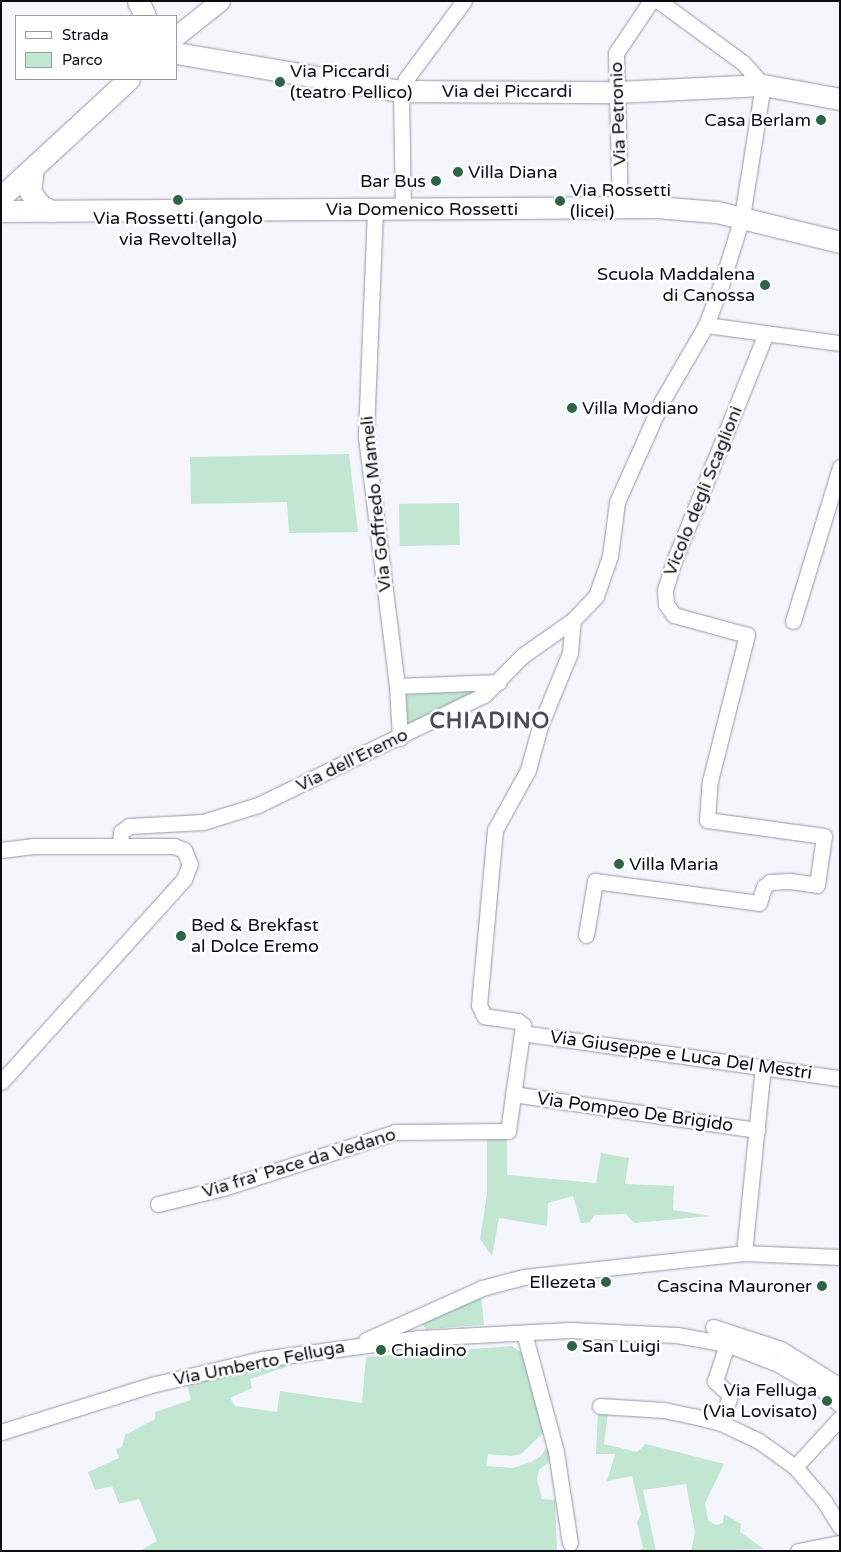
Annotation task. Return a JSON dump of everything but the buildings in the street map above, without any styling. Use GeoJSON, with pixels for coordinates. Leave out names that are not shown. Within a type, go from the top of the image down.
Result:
{"type":"FeatureCollection","features":[{"type":"Feature","properties":{"kind":"main road"},"geometry":{"type":"LineString","coordinates":[[138,1],[145,15]]}},
{"type":"Feature","properties":{"kind":"main road","name":"Via dei Piccardi"},"geometry":{"type":"LineString","coordinates":[[178,53],[401,90],[616,92],[763,86],[840,99]]}},
{"type":"Feature","properties":{"kind":"main road"},"geometry":{"type":"LineString","coordinates":[[1,197],[128,80]]}},
{"type":"Feature","properties":{"kind":"main road"},"geometry":{"type":"LineString","coordinates":[[33,168],[30,192],[40,205],[51,211]]}},
{"type":"Feature","properties":{"kind":"main road","name":"Via Domenico Rossetti"},"geometry":{"type":"LineString","coordinates":[[1,212],[692,209],[742,218],[840,242]]}},
{"type":"Feature","properties":{"kind":"street"},"geometry":{"type":"LineString","coordinates":[[178,34],[220,1]]}},
{"type":"Feature","properties":{"kind":"street"},"geometry":{"type":"LineString","coordinates":[[403,209],[401,90],[406,79],[464,1]]}},
{"type":"Feature","properties":{"kind":"street","name":"Via Petronio"},"geometry":{"type":"LineString","coordinates":[[620,208],[616,53],[651,1]]}},
{"type":"Feature","properties":{"kind":"street"},"geometry":{"type":"LineString","coordinates":[[659,1],[742,62],[763,86]]}},
{"type":"Feature","properties":{"kind":"street","name":"Via dell'Eremo"},"geometry":{"type":"LineString","coordinates":[[120,844],[121,832],[129,826],[221,819],[258,805],[400,738],[484,695],[499,682],[522,656],[573,620],[596,596],[610,556],[617,502],[662,401],[706,325],[742,218],[763,86]]}},
{"type":"Feature","properties":{"kind":"street","name":"Via Goffredo Mameli"},"geometry":{"type":"LineString","coordinates":[[375,209],[366,436],[397,686],[400,738]]}},
{"type":"Feature","properties":{"kind":"street"},"geometry":{"type":"LineString","coordinates":[[706,325],[840,343]]}},
{"type":"Feature","properties":{"kind":"street","name":"Vicolo degli Scaglioni"},"geometry":{"type":"LineString","coordinates":[[586,935],[595,881],[760,903],[764,887],[770,882],[790,881],[817,885],[824,836],[707,820],[710,781],[747,635],[674,615],[666,604],[665,590],[674,561],[766,333]]}},
{"type":"Feature","properties":{"kind":"street"},"geometry":{"type":"LineString","coordinates":[[793,621],[840,467]]}},
{"type":"Feature","properties":{"kind":"street"},"geometry":{"type":"LineString","coordinates":[[522,1033],[521,1022],[484,1016],[479,1006],[495,830],[528,770],[540,726],[570,653],[573,620]]}},
{"type":"Feature","properties":{"kind":"street"},"geometry":{"type":"LineString","coordinates":[[397,686],[499,682]]}},
{"type":"Feature","properties":{"kind":"street"},"geometry":{"type":"LineString","coordinates":[[1,850],[120,844],[174,846],[184,850],[189,858],[188,872],[1,1082]]}},
{"type":"Feature","properties":{"kind":"street","name":"Via Giuseppe e Luca Del Mestri"},"geometry":{"type":"LineString","coordinates":[[522,1033],[840,1078]]}},
{"type":"Feature","properties":{"kind":"street","name":"Via fra' Pace da Vedano"},"geometry":{"type":"LineString","coordinates":[[158,1204],[222,1188],[394,1132],[508,1131],[522,1033]]}},
{"type":"Feature","properties":{"kind":"street"},"geometry":{"type":"LineString","coordinates":[[744,1254],[763,1067]]}},
{"type":"Feature","properties":{"kind":"street","name":"Via Pompeo De Brigido"},"geometry":{"type":"LineString","coordinates":[[513,1094],[757,1130]]}},
{"type":"Feature","properties":{"kind":"street"},"geometry":{"type":"LineString","coordinates":[[358,1344],[424,1311],[500,1282],[629,1264],[744,1254],[840,1257]]}},
{"type":"Feature","properties":{"kind":"street"},"geometry":{"type":"LineString","coordinates":[[712,1326],[781,1349],[840,1386]]}},
{"type":"Feature","properties":{"kind":"street","name":"Via Umberto Felluga"},"geometry":{"type":"LineString","coordinates":[[1,1432],[188,1375],[262,1358],[358,1344],[524,1333],[628,1332],[677,1335],[727,1344],[778,1364],[823,1390],[840,1405]]}},
{"type":"Feature","properties":{"kind":"street"},"geometry":{"type":"LineString","coordinates":[[524,1333],[556,1452],[570,1543]]}},
{"type":"Feature","properties":{"kind":"street"},"geometry":{"type":"LineString","coordinates":[[721,1423],[730,1394],[715,1381],[727,1344]]}},
{"type":"Feature","properties":{"kind":"street"},"geometry":{"type":"LineString","coordinates":[[600,1406],[664,1410],[721,1423],[759,1441],[795,1467],[824,1501],[840,1528]]}},
{"type":"Feature","properties":{"kind":"street"},"geometry":{"type":"LineString","coordinates":[[795,1467],[840,1418]]}},
{"type":"Feature","properties":{"kind":"street"},"geometry":{"type":"LineString","coordinates":[[798,1551],[840,1543]]}},
{"type":"Feature","properties":{"kind":"green space"},"geometry":{"type":"Polygon","coordinates":[[[349,454],[358,532],[289,533],[287,502],[191,504],[190,457],[349,454]]]}},
{"type":"Feature","properties":{"kind":"green space"},"geometry":{"type":"Polygon","coordinates":[[[459,503],[460,545],[400,546],[399,504],[459,503]]]}},
{"type":"Feature","properties":{"kind":"green space"},"geometry":{"type":"Polygon","coordinates":[[[479,689],[467,697],[406,726],[403,695],[479,689]]]}},
{"type":"Feature","properties":{"kind":"green space"},"geometry":{"type":"Polygon","coordinates":[[[487,1137],[507,1137],[507,1175],[596,1183],[601,1153],[629,1158],[625,1184],[674,1186],[673,1210],[711,1216],[634,1223],[626,1214],[595,1215],[590,1222],[581,1223],[573,1196],[548,1203],[547,1226],[499,1218],[492,1256],[480,1239],[487,1194],[487,1137]]]}},
{"type":"Feature","properties":{"kind":"green space"},"geometry":{"type":"Polygon","coordinates":[[[481,1294],[484,1325],[426,1329],[420,1322],[481,1294]]]}},
{"type":"Feature","properties":{"kind":"green space"},"geometry":{"type":"Polygon","coordinates":[[[512,1346],[522,1353],[543,1433],[521,1454],[511,1456],[488,1454],[486,1466],[513,1468],[531,1462],[541,1456],[549,1444],[550,1461],[539,1470],[537,1480],[542,1499],[555,1500],[557,1551],[139,1551],[157,1541],[139,1499],[119,1504],[112,1486],[95,1490],[88,1472],[119,1458],[116,1449],[122,1447],[125,1435],[155,1419],[155,1412],[191,1400],[187,1384],[287,1362],[288,1366],[250,1379],[252,1388],[230,1398],[235,1406],[277,1412],[280,1391],[362,1403],[366,1357],[512,1346]]]}},
{"type":"Feature","properties":{"kind":"green space"},"geometry":{"type":"Polygon","coordinates":[[[598,1411],[608,1412],[604,1444],[637,1452],[646,1444],[724,1464],[705,1503],[708,1520],[716,1525],[723,1523],[724,1514],[741,1524],[740,1532],[764,1549],[691,1551],[695,1532],[686,1484],[643,1490],[656,1551],[637,1551],[643,1548],[637,1522],[641,1514],[632,1476],[607,1481],[615,1454],[596,1454],[598,1411]]]}},
{"type":"Feature","properties":{"kind":"place","name":"Via Piccardi (teatro Pellico)"},"geometry":{"type":"Point","coordinates":[280,82]}},
{"type":"Feature","properties":{"kind":"place","name":"Casa Berlam"},"geometry":{"type":"Point","coordinates":[821,120]}},
{"type":"Feature","properties":{"kind":"place","name":"Villa Diana"},"geometry":{"type":"Point","coordinates":[458,172]}},
{"type":"Feature","properties":{"kind":"place","name":"Bar Bus"},"geometry":{"type":"Point","coordinates":[436,181]}},
{"type":"Feature","properties":{"kind":"place","name":"Via Rossetti (angolo via Revoltella)"},"geometry":{"type":"Point","coordinates":[178,200]}},
{"type":"Feature","properties":{"kind":"place","name":"Via Rossetti (licei)"},"geometry":{"type":"Point","coordinates":[560,201]}},
{"type":"Feature","properties":{"kind":"place","name":"Scuola Maddalena di Canossa"},"geometry":{"type":"Point","coordinates":[765,285]}},
{"type":"Feature","properties":{"kind":"place","name":"Villa Modiano"},"geometry":{"type":"Point","coordinates":[572,408]}},
{"type":"Feature","properties":{"kind":"place","name":"Villa Maria"},"geometry":{"type":"Point","coordinates":[619,864]}},
{"type":"Feature","properties":{"kind":"place","name":"Bed & Brekfast al Dolce Eremo"},"geometry":{"type":"Point","coordinates":[181,936]}},
{"type":"Feature","properties":{"kind":"place","name":"Ellezeta"},"geometry":{"type":"Point","coordinates":[606,1282]}},
{"type":"Feature","properties":{"kind":"place","name":"Cascina Mauroner"},"geometry":{"type":"Point","coordinates":[822,1286]}},
{"type":"Feature","properties":{"kind":"place","name":"San Luigi"},"geometry":{"type":"Point","coordinates":[572,1346]}},
{"type":"Feature","properties":{"kind":"place","name":"Chiadino"},"geometry":{"type":"Point","coordinates":[381,1350]}},
{"type":"Feature","properties":{"kind":"place","name":"Via Felluga (Via Lovisato)"},"geometry":{"type":"Point","coordinates":[827,1401]}},
{"type":"Feature","properties":{"kind":"district","name":"CHIADINO"},"geometry":{"type":"Point","coordinates":[490,722]}}]}
